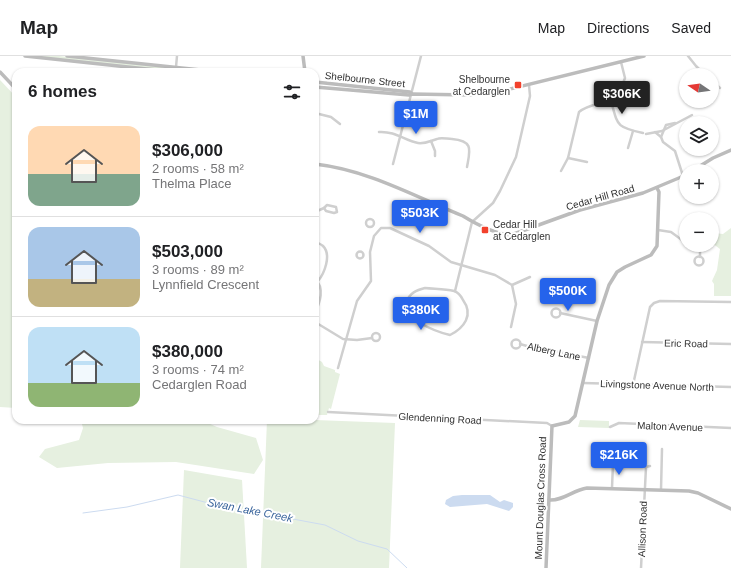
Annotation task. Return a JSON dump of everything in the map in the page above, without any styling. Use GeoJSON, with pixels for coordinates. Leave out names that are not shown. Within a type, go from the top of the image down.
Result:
{"type":"FeatureCollection","features":[{"type":"Feature","properties":{"kind":"street"},"geometry":{"type":"LineString","coordinates":[[25,56],[147,68]]}},
{"type":"Feature","properties":{"kind":"street"},"geometry":{"type":"LineString","coordinates":[[67,56],[153,68]]}},
{"type":"Feature","properties":{"kind":"street"},"geometry":{"type":"LineString","coordinates":[[175,68],[177,56]]}},
{"type":"Feature","properties":{"kind":"street"},"geometry":{"type":"LineString","coordinates":[[303,56],[304,68]]}},
{"type":"Feature","properties":{"kind":"street"},"geometry":{"type":"LineString","coordinates":[[393,164],[421,56]]}},
{"type":"Feature","properties":{"kind":"street","name":"Shelbourne Street"},"geometry":{"type":"LineString","coordinates":[[319,86],[409,95],[476,95],[529,85],[644,56]]}},
{"type":"Feature","properties":{"kind":"street"},"geometry":{"type":"LineString","coordinates":[[688,56],[698,68]]}},
{"type":"Feature","properties":{"kind":"street"},"geometry":{"type":"LineString","coordinates":[[561,171],[568,158],[576,119],[579,112],[585,108],[611,101],[618,96],[625,78],[621,62]]}},
{"type":"Feature","properties":{"kind":"street"},"geometry":{"type":"LineString","coordinates":[[0,72],[12,85]]}},
{"type":"Feature","properties":{"kind":"street","name":"Shelbourne Street"},"geometry":{"type":"LineString","coordinates":[[319,82],[410,92],[412,94]]}},
{"type":"Feature","properties":{"kind":"street"},"geometry":{"type":"LineString","coordinates":[[455,291],[472,222],[493,203],[516,157],[530,96],[529,85]]}},
{"type":"Feature","properties":{"kind":"street"},"geometry":{"type":"LineString","coordinates":[[611,101],[617,122],[624,129],[644,133],[662,131],[692,115]]}},
{"type":"Feature","properties":{"kind":"street"},"geometry":{"type":"LineString","coordinates":[[319,114],[331,118],[340,124]]}},
{"type":"Feature","properties":{"kind":"street"},"geometry":{"type":"LineString","coordinates":[[628,148],[633,131]]}},
{"type":"Feature","properties":{"kind":"street"},"geometry":{"type":"LineString","coordinates":[[661,137],[662,131]]}},
{"type":"Feature","properties":{"kind":"street"},"geometry":{"type":"LineString","coordinates":[[379,132],[386,132],[401,136],[417,143],[431,141],[438,138],[463,140],[468,145],[470,151],[466,167]]}},
{"type":"Feature","properties":{"kind":"street"},"geometry":{"type":"LineString","coordinates":[[655,132],[661,137],[663,142],[675,151],[680,164]]}},
{"type":"Feature","properties":{"kind":"street"},"geometry":{"type":"LineString","coordinates":[[431,141],[435,151],[435,156]]}},
{"type":"Feature","properties":{"kind":"street"},"geometry":{"type":"LineString","coordinates":[[703,164],[731,150]]}},
{"type":"Feature","properties":{"kind":"street"},"geometry":{"type":"LineString","coordinates":[[568,158],[587,162]]}},
{"type":"Feature","properties":{"kind":"street","name":"Cedar Hill Road"},"geometry":{"type":"LineString","coordinates":[[319,165],[346,169],[388,183],[463,216],[472,222],[500,233],[515,234],[580,210],[657,188],[679,179]]}},
{"type":"Feature","properties":{"kind":"street","name":"Mount Douglas Cross Road"},"geometry":{"type":"LineString","coordinates":[[546,568],[552,426],[569,422],[575,416],[597,321],[609,285],[614,275],[625,267],[646,258],[654,252],[658,242],[659,192],[657,188]]}},
{"type":"Feature","properties":{"kind":"street"},"geometry":{"type":"LineString","coordinates":[[319,210],[328,205],[336,207],[338,210],[334,214],[326,211],[324,208]]}},
{"type":"Feature","properties":{"kind":"street"},"geometry":{"type":"LineString","coordinates":[[373,225],[378,230]]}},
{"type":"Feature","properties":{"kind":"street"},"geometry":{"type":"LineString","coordinates":[[338,368],[357,301],[371,280],[370,256],[374,236],[378,230],[384,227],[390,228],[429,246],[451,262],[461,266],[495,274],[512,284],[516,304],[511,327]]}},
{"type":"Feature","properties":{"kind":"street"},"geometry":{"type":"LineString","coordinates":[[658,230],[671,232],[679,237]]}},
{"type":"Feature","properties":{"kind":"street"},"geometry":{"type":"LineString","coordinates":[[319,243],[324,246],[327,254],[324,270],[319,276]]}},
{"type":"Feature","properties":{"kind":"street"},"geometry":{"type":"LineString","coordinates":[[700,252],[700,257]]}},
{"type":"Feature","properties":{"kind":"street"},"geometry":{"type":"LineString","coordinates":[[364,256],[370,256]]}},
{"type":"Feature","properties":{"kind":"street"},"geometry":{"type":"LineString","coordinates":[[512,284],[530,277]]}},
{"type":"Feature","properties":{"kind":"street"},"geometry":{"type":"LineString","coordinates":[[319,284],[321,291],[319,298]]}},
{"type":"Feature","properties":{"kind":"street"},"geometry":{"type":"LineString","coordinates":[[425,288],[455,291],[460,295],[466,304],[468,312],[467,320],[464,326],[450,335],[440,332],[411,317],[406,311],[408,298],[415,291],[425,288]]}},
{"type":"Feature","properties":{"kind":"street"},"geometry":{"type":"LineString","coordinates":[[633,385],[650,307],[654,303],[660,301],[731,302]]}},
{"type":"Feature","properties":{"kind":"street"},"geometry":{"type":"LineString","coordinates":[[560,313],[597,321]]}},
{"type":"Feature","properties":{"kind":"street"},"geometry":{"type":"LineString","coordinates":[[319,324],[343,338],[357,340],[372,338]]}},
{"type":"Feature","properties":{"kind":"street","name":"Eric Road"},"geometry":{"type":"LineString","coordinates":[[642,342],[731,344]]}},
{"type":"Feature","properties":{"kind":"street","name":"Alberg Lane"},"geometry":{"type":"LineString","coordinates":[[520,344],[589,358]]}},
{"type":"Feature","properties":{"kind":"street","name":"Livingstone Avenue North"},"geometry":{"type":"LineString","coordinates":[[583,383],[731,387]]}},
{"type":"Feature","properties":{"kind":"street","name":"Glendenning Road"},"geometry":{"type":"LineString","coordinates":[[328,412],[547,423],[552,426]]}},
{"type":"Feature","properties":{"kind":"street","name":"Malton Avenue"},"geometry":{"type":"LineString","coordinates":[[610,427],[619,423],[731,428]]}},
{"type":"Feature","properties":{"kind":"street"},"geometry":{"type":"LineString","coordinates":[[661,490],[662,449]]}},
{"type":"Feature","properties":{"kind":"street"},"geometry":{"type":"LineString","coordinates":[[605,460],[613,463],[622,462]]}},
{"type":"Feature","properties":{"kind":"street"},"geometry":{"type":"LineString","coordinates":[[612,488],[613,463]]}},
{"type":"Feature","properties":{"kind":"street"},"geometry":{"type":"LineString","coordinates":[[640,464],[646,467],[650,466]]}},
{"type":"Feature","properties":{"kind":"street","name":"Allison Road"},"geometry":{"type":"LineString","coordinates":[[641,568],[646,467]]}},
{"type":"Feature","properties":{"kind":"street"},"geometry":{"type":"LineString","coordinates":[[549,500],[560,499],[583,488],[661,490],[695,492],[731,510]]}},
{"type":"Feature","properties":{"kind":"green space"},"geometry":{"type":"Polygon","coordinates":[[[33,56],[59,56],[171,68],[143,68],[33,56]]]}},
{"type":"Feature","properties":{"kind":"green space"},"geometry":{"type":"Polygon","coordinates":[[[0,80],[12,93],[12,408],[0,407],[0,80]]]}},
{"type":"Feature","properties":{"kind":"green space"},"geometry":{"type":"Polygon","coordinates":[[[731,228],[731,296],[714,296],[714,284],[712,281],[717,270],[720,249],[719,234],[723,234],[731,228]]]}},
{"type":"Feature","properties":{"kind":"green space"},"geometry":{"type":"Polygon","coordinates":[[[319,360],[324,366],[335,370],[335,372],[340,374],[331,409],[329,408],[327,415],[319,415],[319,360]]]}},
{"type":"Feature","properties":{"kind":"green space"},"geometry":{"type":"Polygon","coordinates":[[[319,420],[395,423],[389,568],[261,568],[267,424],[319,424],[319,420]]]}},
{"type":"Feature","properties":{"kind":"green space"},"geometry":{"type":"Polygon","coordinates":[[[580,420],[609,421],[609,428],[578,427],[580,420]]]}},
{"type":"Feature","properties":{"kind":"green space"},"geometry":{"type":"Polygon","coordinates":[[[82,424],[210,424],[256,438],[263,460],[254,474],[176,462],[108,463],[57,468],[39,457],[45,449],[79,440],[83,428],[82,424]]]}},
{"type":"Feature","properties":{"kind":"green space"},"geometry":{"type":"Polygon","coordinates":[[[184,470],[242,480],[247,568],[180,568],[184,470]]]}},
{"type":"Feature","properties":{"kind":"water"},"geometry":{"type":"Polygon","coordinates":[[[490,495],[500,502],[504,500],[513,503],[513,507],[509,511],[487,504],[450,507],[445,504],[446,500],[453,496],[490,495]]]}},
{"type":"Feature","properties":{"kind":"waterway","name":"Swan Lake Creek"},"geometry":{"type":"LineString","coordinates":[[83,513],[127,507],[178,495],[212,504],[325,525],[358,541],[387,549],[407,568]]}},
{"type":"Feature","properties":{"kind":"place","name":"Shelbourne at Cedarglen"},"geometry":{"type":"Point","coordinates":[518,85]}},
{"type":"Feature","properties":{"kind":"place","name":"Cedar Hill at Cedarglen"},"geometry":{"type":"Point","coordinates":[485,230]}}]}
